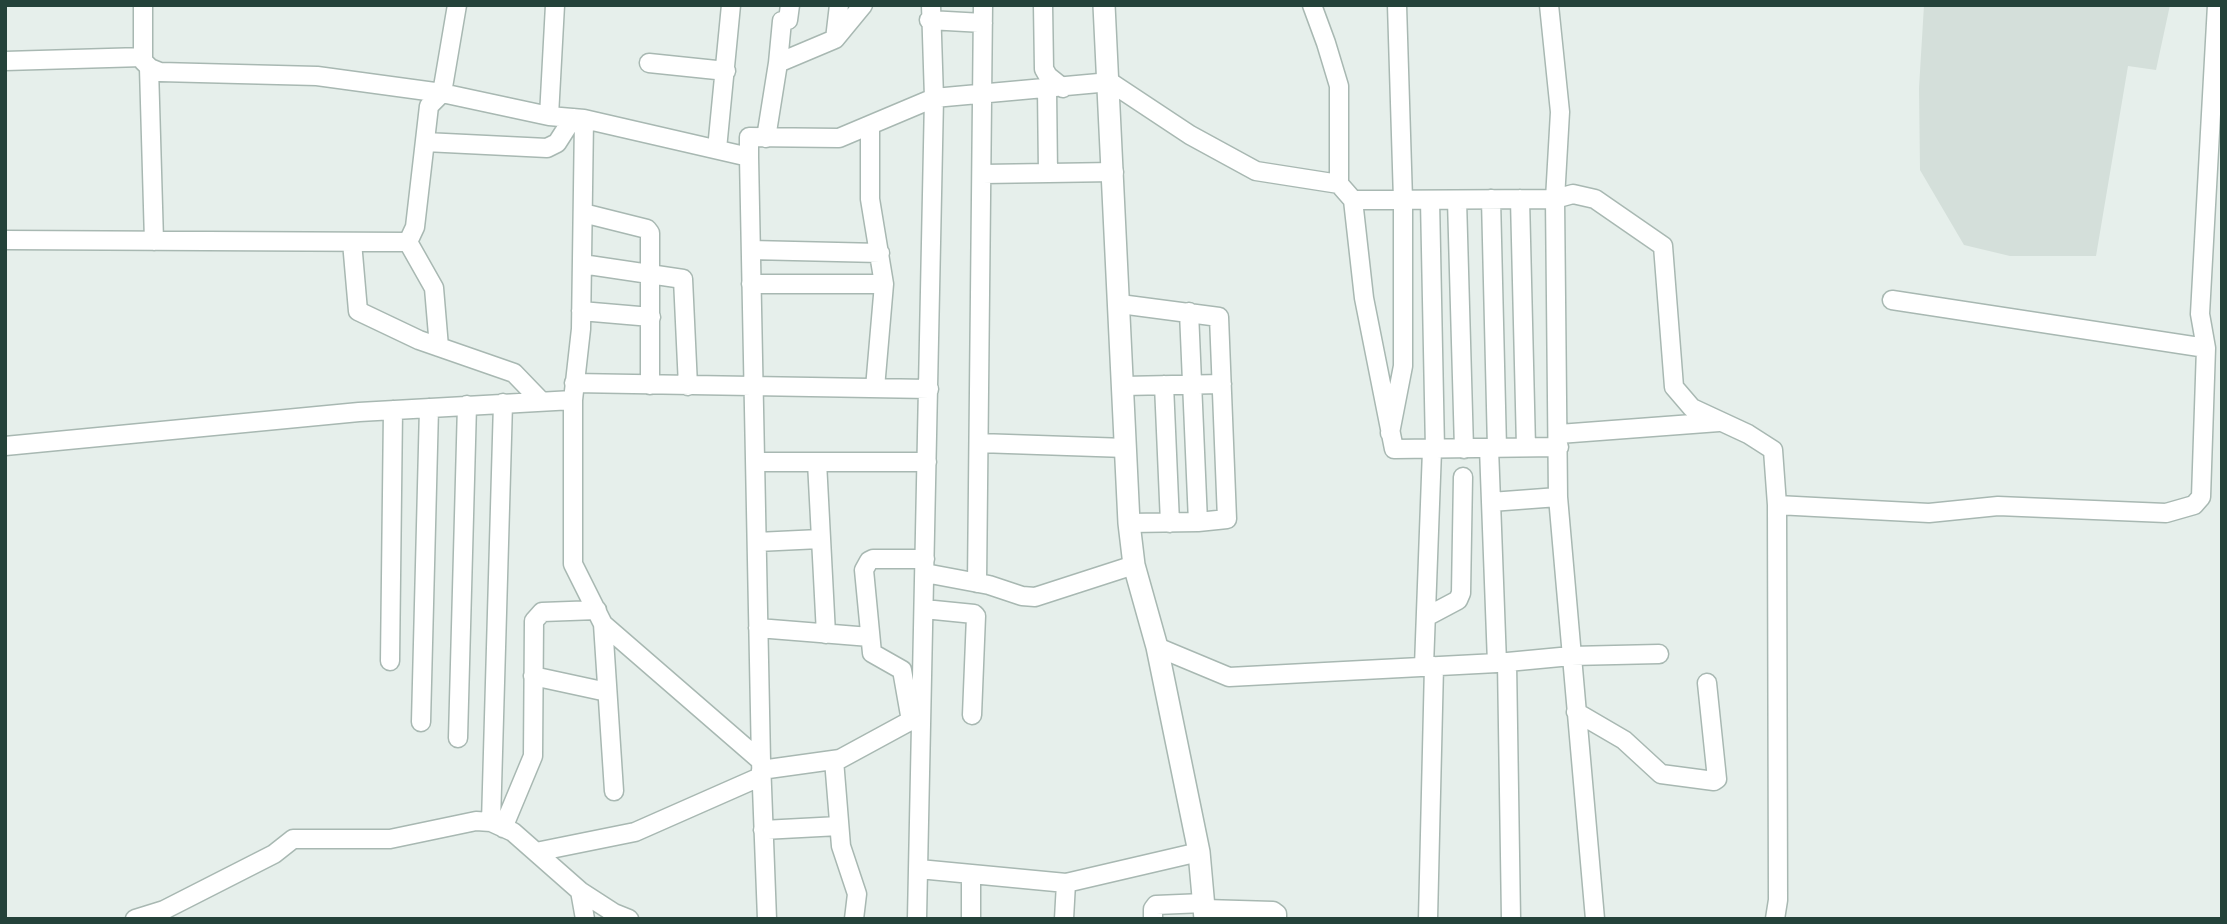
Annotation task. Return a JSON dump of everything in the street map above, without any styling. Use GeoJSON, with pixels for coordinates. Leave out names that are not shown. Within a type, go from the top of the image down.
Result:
{"type":"FeatureCollection","features":[{"type":"Feature","properties":{"kind":"street"},"geometry":{"type":"LineString","coordinates":[[143,5],[154,241]]}},
{"type":"Feature","properties":{"kind":"street"},"geometry":{"type":"LineString","coordinates":[[408,242],[415,227],[429,106],[442,93],[457,5]]}},
{"type":"Feature","properties":{"kind":"street"},"geometry":{"type":"LineString","coordinates":[[549,116],[555,5]]}},
{"type":"Feature","properties":{"kind":"street"},"geometry":{"type":"LineString","coordinates":[[717,149],[731,5]]}},
{"type":"Feature","properties":{"kind":"street"},"geometry":{"type":"LineString","coordinates":[[766,138],[782,20],[788,20],[790,5]]}},
{"type":"Feature","properties":{"kind":"street"},"geometry":{"type":"LineString","coordinates":[[835,39],[839,5]]}},
{"type":"Feature","properties":{"kind":"street"},"geometry":{"type":"LineString","coordinates":[[778,63],[835,39],[863,5]]}},
{"type":"Feature","properties":{"kind":"street"},"geometry":{"type":"LineString","coordinates":[[1042,5],[1044,69],[1055,88],[1048,173]]}},
{"type":"Feature","properties":{"kind":"street"},"geometry":{"type":"LineString","coordinates":[[1104,5],[1110,82],[1129,523],[1134,565],[1157,646],[1199,852],[1204,910]]}},
{"type":"Feature","properties":{"kind":"street"},"geometry":{"type":"LineString","coordinates":[[1312,5],[1339,86],[1339,184]]}},
{"type":"Feature","properties":{"kind":"street"},"geometry":{"type":"LineString","coordinates":[[1391,433],[1403,366],[1403,200],[1397,5]]}},
{"type":"Feature","properties":{"kind":"street"},"geometry":{"type":"LineString","coordinates":[[1549,5],[1560,112],[1555,199],[1558,497],[1595,919]]}},
{"type":"Feature","properties":{"kind":"street"},"geometry":{"type":"LineString","coordinates":[[1777,505],[1929,513],[1998,506],[2166,513],[2194,505],[2201,497],[2206,348],[2200,314],[2215,168],[2217,5]]}},
{"type":"Feature","properties":{"kind":"street"},"geometry":{"type":"LineString","coordinates":[[917,919],[917,718],[924,609],[934,98],[930,13],[983,14],[977,583]]}},
{"type":"Feature","properties":{"kind":"street"},"geometry":{"type":"LineString","coordinates":[[5,61],[146,62],[160,72],[317,76],[442,93],[549,116],[579,118],[749,157]]}},
{"type":"Feature","properties":{"kind":"street"},"geometry":{"type":"LineString","coordinates":[[649,62],[726,71]]}},
{"type":"Feature","properties":{"kind":"street"},"geometry":{"type":"LineString","coordinates":[[767,919],[761,769],[749,137],[839,138],[934,98],[1110,82],[1190,135],[1256,171],[1339,184],[1353,200],[1364,298],[1393,448],[1396,450],[1526,447],[1722,422]]}},
{"type":"Feature","properties":{"kind":"street"},"geometry":{"type":"LineString","coordinates":[[425,142],[547,148],[557,143],[579,118]]}},
{"type":"Feature","properties":{"kind":"street"},"geometry":{"type":"LineString","coordinates":[[579,118],[583,213],[581,311],[574,391],[573,564],[600,617],[761,769]]}},
{"type":"Feature","properties":{"kind":"street"},"geometry":{"type":"LineString","coordinates":[[870,125],[870,199],[884,284],[875,388]]}},
{"type":"Feature","properties":{"kind":"street"},"geometry":{"type":"LineString","coordinates":[[982,174],[1114,172]]}},
{"type":"Feature","properties":{"kind":"street"},"geometry":{"type":"LineString","coordinates":[[1353,200],[1555,199],[1573,194],[1595,199],[1663,246],[1674,387],[1692,408],[1748,434],[1773,450],[1777,505],[1778,900],[1775,919]]}},
{"type":"Feature","properties":{"kind":"street"},"geometry":{"type":"LineString","coordinates":[[1520,199],[1526,447]]}},
{"type":"Feature","properties":{"kind":"street"},"geometry":{"type":"LineString","coordinates":[[1428,919],[1429,666],[1426,617],[1434,449],[1430,200]]}},
{"type":"Feature","properties":{"kind":"street"},"geometry":{"type":"LineString","coordinates":[[1457,200],[1464,449]]}},
{"type":"Feature","properties":{"kind":"street"},"geometry":{"type":"LineString","coordinates":[[1491,200],[1491,502],[1502,663],[1511,919]]}},
{"type":"Feature","properties":{"kind":"street"},"geometry":{"type":"LineString","coordinates":[[583,213],[649,231],[650,385]]}},
{"type":"Feature","properties":{"kind":"street"},"geometry":{"type":"LineString","coordinates":[[5,240],[408,242]]}},
{"type":"Feature","properties":{"kind":"street"},"geometry":{"type":"LineString","coordinates":[[352,242],[358,311],[410,336],[513,373],[541,401]]}},
{"type":"Feature","properties":{"kind":"street"},"geometry":{"type":"LineString","coordinates":[[408,242],[434,288],[439,347]]}},
{"type":"Feature","properties":{"kind":"street"},"geometry":{"type":"LineString","coordinates":[[751,250],[880,253]]}},
{"type":"Feature","properties":{"kind":"street"},"geometry":{"type":"LineString","coordinates":[[582,264],[684,280],[688,386]]}},
{"type":"Feature","properties":{"kind":"street"},"geometry":{"type":"LineString","coordinates":[[751,284],[884,284]]}},
{"type":"Feature","properties":{"kind":"street"},"geometry":{"type":"LineString","coordinates":[[1432,288],[1460,287]]}},
{"type":"Feature","properties":{"kind":"street"},"geometry":{"type":"LineString","coordinates":[[1892,300],[2206,348]]}},
{"type":"Feature","properties":{"kind":"street"},"geometry":{"type":"LineString","coordinates":[[1120,304],[1219,317],[1222,384],[1227,519],[1198,523],[1129,523]]}},
{"type":"Feature","properties":{"kind":"street"},"geometry":{"type":"LineString","coordinates":[[581,311],[651,317]]}},
{"type":"Feature","properties":{"kind":"street"},"geometry":{"type":"LineString","coordinates":[[1188,313],[1198,523]]}},
{"type":"Feature","properties":{"kind":"street"},"geometry":{"type":"LineString","coordinates":[[1123,386],[1222,384]]}},
{"type":"Feature","properties":{"kind":"street"},"geometry":{"type":"LineString","coordinates":[[5,446],[393,410],[541,401],[574,391],[650,385],[929,389]]}},
{"type":"Feature","properties":{"kind":"street"},"geometry":{"type":"LineString","coordinates":[[1164,385],[1170,523]]}},
{"type":"Feature","properties":{"kind":"street"},"geometry":{"type":"LineString","coordinates":[[497,825],[503,403]]}},
{"type":"Feature","properties":{"kind":"street"},"geometry":{"type":"LineString","coordinates":[[458,738],[467,405]]}},
{"type":"Feature","properties":{"kind":"street"},"geometry":{"type":"LineString","coordinates":[[421,722],[429,408]]}},
{"type":"Feature","properties":{"kind":"street"},"geometry":{"type":"LineString","coordinates":[[390,661],[393,410]]}},
{"type":"Feature","properties":{"kind":"street"},"geometry":{"type":"LineString","coordinates":[[979,443],[1126,448]]}},
{"type":"Feature","properties":{"kind":"street"},"geometry":{"type":"LineString","coordinates":[[755,461],[927,462]]}},
{"type":"Feature","properties":{"kind":"street"},"geometry":{"type":"LineString","coordinates":[[817,462],[826,634]]}},
{"type":"Feature","properties":{"kind":"street"},"geometry":{"type":"LineString","coordinates":[[1426,617],[1458,600],[1461,593],[1463,477]]}},
{"type":"Feature","properties":{"kind":"street"},"geometry":{"type":"LineString","coordinates":[[1491,502],[1558,497]]}},
{"type":"Feature","properties":{"kind":"street"},"geometry":{"type":"LineString","coordinates":[[757,542],[820,538]]}},
{"type":"Feature","properties":{"kind":"street"},"geometry":{"type":"LineString","coordinates":[[917,718],[902,670],[873,655],[864,570],[865,565],[873,559],[925,566],[1022,596],[1035,597],[1134,565]]}},
{"type":"Feature","properties":{"kind":"street"},"geometry":{"type":"LineString","coordinates":[[924,609],[976,616],[972,715]]}},
{"type":"Feature","properties":{"kind":"street"},"geometry":{"type":"LineString","coordinates":[[497,825],[533,756],[534,621],[542,612],[600,617]]}},
{"type":"Feature","properties":{"kind":"street"},"geometry":{"type":"LineString","coordinates":[[600,617],[614,791]]}},
{"type":"Feature","properties":{"kind":"street"},"geometry":{"type":"LineString","coordinates":[[758,628],[870,637]]}},
{"type":"Feature","properties":{"kind":"street"},"geometry":{"type":"LineString","coordinates":[[1157,646],[1229,677],[1502,663],[1571,656],[1659,654]]}},
{"type":"Feature","properties":{"kind":"street"},"geometry":{"type":"LineString","coordinates":[[533,676],[607,692]]}},
{"type":"Feature","properties":{"kind":"street"},"geometry":{"type":"LineString","coordinates":[[1576,712],[1624,740],[1661,774],[1714,781],[1717,779],[1707,683]]}},
{"type":"Feature","properties":{"kind":"street"},"geometry":{"type":"LineString","coordinates":[[536,852],[635,832],[761,769],[847,756],[917,718]]}},
{"type":"Feature","properties":{"kind":"street"},"geometry":{"type":"LineString","coordinates":[[834,760],[842,852],[857,894],[854,919]]}},
{"type":"Feature","properties":{"kind":"street"},"geometry":{"type":"LineString","coordinates":[[135,919],[164,910],[274,853],[293,839],[390,839],[476,821],[497,825],[513,832],[580,891],[614,913],[629,919]]}},
{"type":"Feature","properties":{"kind":"street"},"geometry":{"type":"LineString","coordinates":[[764,830],[839,826]]}},
{"type":"Feature","properties":{"kind":"street"},"geometry":{"type":"LineString","coordinates":[[919,869],[1066,883],[1199,852]]}},
{"type":"Feature","properties":{"kind":"street"},"geometry":{"type":"LineString","coordinates":[[971,874],[971,919]]}},
{"type":"Feature","properties":{"kind":"street"},"geometry":{"type":"LineString","coordinates":[[1064,919],[1066,883]]}},
{"type":"Feature","properties":{"kind":"street"},"geometry":{"type":"LineString","coordinates":[[580,891],[585,919]]}},
{"type":"Feature","properties":{"kind":"street"},"geometry":{"type":"LineString","coordinates":[[1153,919],[1156,905],[1204,910],[1273,911],[1277,914],[1277,919]]}},
{"type":"Feature","properties":{"kind":"shaded area"},"geometry":{"type":"Polygon","coordinates":[[[1924,5],[2170,5],[2156,70],[2128,66],[2096,256],[2010,256],[1964,245],[1920,170],[1919,88],[1924,5]]]}}]}
